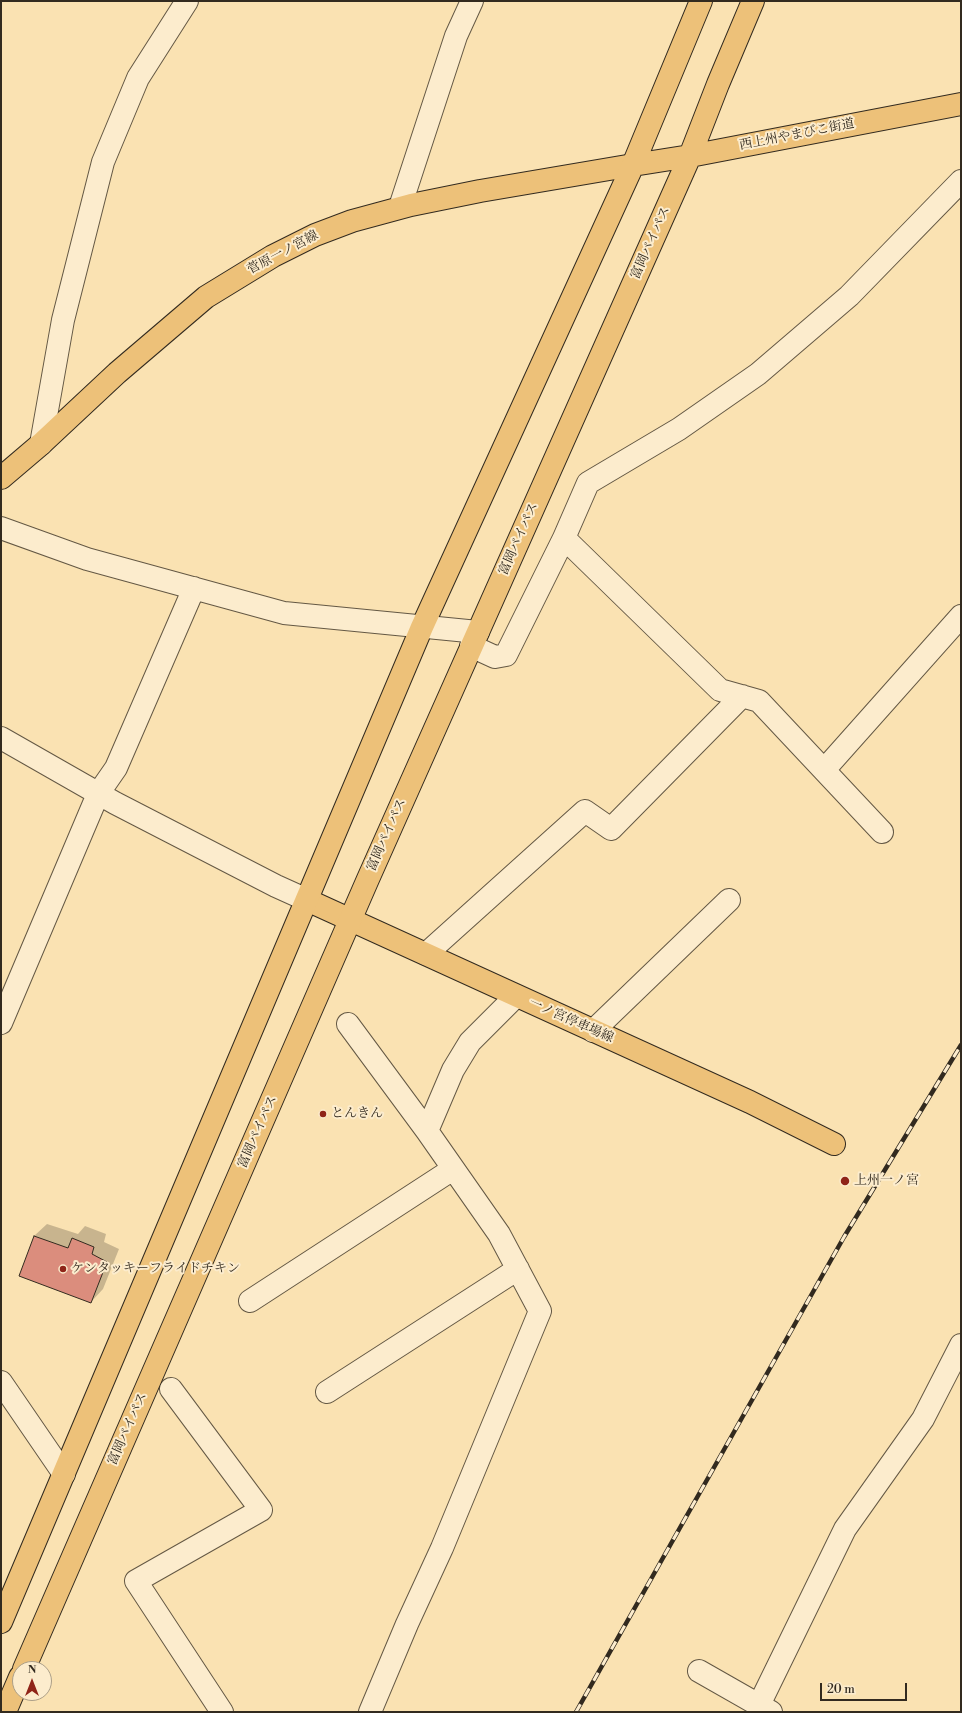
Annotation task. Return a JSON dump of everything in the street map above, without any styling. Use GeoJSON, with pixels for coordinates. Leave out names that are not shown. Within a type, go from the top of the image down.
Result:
{"type":"FeatureCollection","features":[{"type":"Feature","properties":{"kind":"main road"},"geometry":{"type":"LineString","coordinates":[[1,1622],[422,627],[632,165],[701,1]]}},
{"type":"Feature","properties":{"kind":"main road","name":"富岡バイパス"},"geometry":{"type":"LineString","coordinates":[[27,1661],[351,918],[690,156],[753,1]]}},
{"type":"Feature","properties":{"kind":"main road","name":"西上州やまびこ街道"},"geometry":{"type":"LineString","coordinates":[[632,165],[690,156],[961,104]]}},
{"type":"Feature","properties":{"kind":"main road","name":"菅原一ノ宮線"},"geometry":{"type":"LineString","coordinates":[[3,472],[41,444],[123,368],[206,297],[273,256],[315,235],[352,221],[400,208],[480,190],[632,165]]}},
{"type":"Feature","properties":{"kind":"main road","name":"一ノ宮停車場線"},"geometry":{"type":"LineString","coordinates":[[307,900],[351,918],[516,996],[750,1102],[834,1144]]}},
{"type":"Feature","properties":{"kind":"main road"},"geometry":{"type":"LineString","coordinates":[[5,1712],[12,1696]]}},
{"type":"Feature","properties":{"kind":"street"},"geometry":{"type":"LineString","coordinates":[[41,444],[63,320],[103,162],[138,78],[187,1]]}},
{"type":"Feature","properties":{"kind":"street"},"geometry":{"type":"LineString","coordinates":[[400,208],[456,36],[472,1]]}},
{"type":"Feature","properties":{"kind":"street"},"geometry":{"type":"LineString","coordinates":[[1,528],[87,559],[284,613],[422,627],[475,639],[495,657],[506,655],[564,538],[588,483],[679,429],[758,374],[849,296],[961,181]]}},
{"type":"Feature","properties":{"kind":"street"},"geometry":{"type":"LineString","coordinates":[[564,538],[720,690],[759,701],[882,832]]}},
{"type":"Feature","properties":{"kind":"street"},"geometry":{"type":"LineString","coordinates":[[1,1023],[98,794],[116,768],[194,588]]}},
{"type":"Feature","properties":{"kind":"street"},"geometry":{"type":"LineString","coordinates":[[824,770],[961,616]]}},
{"type":"Feature","properties":{"kind":"street"},"geometry":{"type":"LineString","coordinates":[[426,954],[585,812],[611,829],[742,696]]}},
{"type":"Feature","properties":{"kind":"street"},"geometry":{"type":"LineString","coordinates":[[1,738],[98,794],[276,886],[307,900]]}},
{"type":"Feature","properties":{"kind":"street"},"geometry":{"type":"LineString","coordinates":[[593,1031],[729,900]]}},
{"type":"Feature","properties":{"kind":"street"},"geometry":{"type":"LineString","coordinates":[[427,1131],[453,1070],[470,1042],[516,996]]}},
{"type":"Feature","properties":{"kind":"street"},"geometry":{"type":"LineString","coordinates":[[348,1024],[427,1131],[499,1234],[540,1311],[442,1548],[407,1624],[370,1712]]}},
{"type":"Feature","properties":{"kind":"street"},"geometry":{"type":"LineString","coordinates":[[250,1301],[453,1169]]}},
{"type":"Feature","properties":{"kind":"street"},"geometry":{"type":"LineString","coordinates":[[327,1392],[518,1269]]}},
{"type":"Feature","properties":{"kind":"street"},"geometry":{"type":"LineString","coordinates":[[699,1670],[765,1708],[845,1529],[923,1419],[961,1345]]}},
{"type":"Feature","properties":{"kind":"street"},"geometry":{"type":"LineString","coordinates":[[1,1382],[64,1474]]}},
{"type":"Feature","properties":{"kind":"street"},"geometry":{"type":"LineString","coordinates":[[171,1389],[261,1510],[136,1582],[222,1712]]}},
{"type":"Feature","properties":{"kind":"building","name":"ケンタッキーフライドチキン"},"geometry":{"type":"Polygon","coordinates":[[[34,1236],[68,1248],[72,1238],[94,1247],[92,1254],[107,1262],[91,1303],[19,1276],[34,1236]]]}},
{"type":"Feature","properties":{"kind":"railway"},"geometry":{"type":"LineString","coordinates":[[576,1712],[844,1237],[961,1045]]}},
{"type":"Feature","properties":{"kind":"place","name":"とんきん"},"geometry":{"type":"Point","coordinates":[323,1114]}},
{"type":"Feature","properties":{"kind":"place","name":"上州一ノ宮"},"geometry":{"type":"Point","coordinates":[845,1181]}},
{"type":"Feature","properties":{"kind":"place","name":"ケンタッキーフライドチキン"},"geometry":{"type":"Point","coordinates":[63,1269]}}]}
